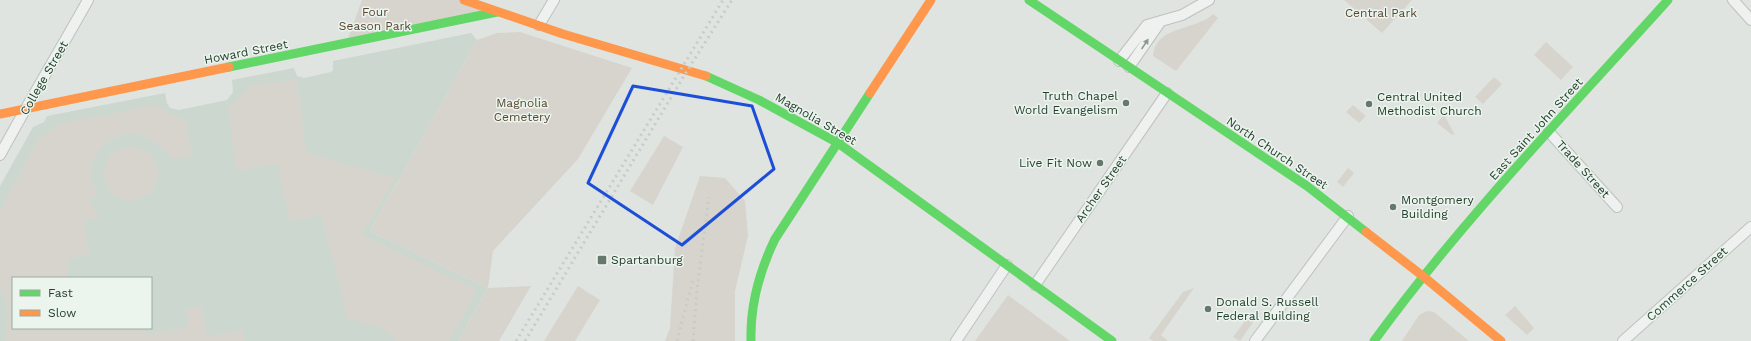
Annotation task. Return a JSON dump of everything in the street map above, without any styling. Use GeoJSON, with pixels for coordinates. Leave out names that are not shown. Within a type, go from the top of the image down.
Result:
{"type":"FeatureCollection","features":[{"type":"Feature","properties":{"kind":"main road","name":"Magnolia Street"},"geometry":{"type":"LineString","coordinates":[[464,0],[497,12],[721,82],[759,100],[838,143],[1112,341]]}},
{"type":"Feature","properties":{"kind":"main road"},"geometry":{"type":"LineString","coordinates":[[751,341],[750,316],[758,275],[775,239],[931,0]]}},
{"type":"Feature","properties":{"kind":"main road","name":"North Church Street"},"geometry":{"type":"LineString","coordinates":[[1029,0],[1284,171],[1348,216],[1501,341]]}},
{"type":"Feature","properties":{"kind":"main road","name":"East Saint John Street"},"geometry":{"type":"LineString","coordinates":[[1374,341],[1389,319],[1460,233],[1668,0]]}},
{"type":"Feature","properties":{"kind":"main road","name":"Howard Street"},"geometry":{"type":"LineString","coordinates":[[0,114],[497,12]]}},
{"type":"Feature","properties":{"kind":"street","name":"College Street"},"geometry":{"type":"LineString","coordinates":[[0,156],[25,109],[88,0]]}},
{"type":"Feature","properties":{"kind":"street"},"geometry":{"type":"LineString","coordinates":[[539,25],[554,0]]}},
{"type":"Feature","properties":{"kind":"street"},"geometry":{"type":"LineString","coordinates":[[1119,61],[1147,24],[1182,15],[1208,0]]}},
{"type":"Feature","properties":{"kind":"street"},"geometry":{"type":"LineString","coordinates":[[1732,0],[1751,20]]}},
{"type":"Feature","properties":{"kind":"street"},"geometry":{"type":"LineString","coordinates":[[1129,67],[1161,20]]}},
{"type":"Feature","properties":{"kind":"street","name":"Archer Street"},"geometry":{"type":"LineString","coordinates":[[1035,285],[1167,93]]}},
{"type":"Feature","properties":{"kind":"street","name":"Trade Street"},"geometry":{"type":"LineString","coordinates":[[1549,132],[1617,207]]}},
{"type":"Feature","properties":{"kind":"street"},"geometry":{"type":"LineString","coordinates":[[1255,341],[1348,216]]}},
{"type":"Feature","properties":{"kind":"street","name":"Commerce Street"},"geometry":{"type":"LineString","coordinates":[[1623,341],[1751,227]]}},
{"type":"Feature","properties":{"kind":"street"},"geometry":{"type":"LineString","coordinates":[[956,341],[1007,265]]}},
{"type":"Feature","properties":{"kind":"highlighted area"},"geometry":{"type":"Polygon","coordinates":[[[633,86],[752,106],[774,169],[682,245],[588,183],[633,86]]]}},
{"type":"Feature","properties":{"kind":"shaded area"},"geometry":{"type":"Polygon","coordinates":[[[471,33],[477,40],[370,231],[488,288],[458,341],[0,341],[0,186],[33,127],[44,122],[47,116],[165,93],[167,103],[170,108],[179,110],[227,100],[233,92],[232,80],[294,68],[297,76],[304,78],[331,72],[333,70],[333,61],[471,33]]]}},
{"type":"Feature","properties":{"kind":"green space","name":"Four Season Park"},"geometry":{"type":"Polygon","coordinates":[[[362,0],[464,0],[497,12],[346,44],[362,0]]]}},
{"type":"Feature","properties":{"kind":"green space","name":"Central Park"},"geometry":{"type":"Polygon","coordinates":[[[1344,0],[1412,0],[1382,33],[1344,0]]]}},
{"type":"Feature","properties":{"kind":"green space"},"geometry":{"type":"Polygon","coordinates":[[[1213,14],[1218,18],[1176,71],[1153,56],[1155,47],[1165,36],[1205,20],[1213,14]]]}},
{"type":"Feature","properties":{"kind":"green space","name":"Magnolia Cemetery"},"geometry":{"type":"Polygon","coordinates":[[[520,32],[632,68],[578,159],[493,251],[488,288],[370,231],[477,40],[497,33],[520,32]]]}},
{"type":"Feature","properties":{"kind":"green space"},"geometry":{"type":"Polygon","coordinates":[[[1546,42],[1573,67],[1561,80],[1534,55],[1546,42]]]}},
{"type":"Feature","properties":{"kind":"green space"},"geometry":{"type":"Polygon","coordinates":[[[1494,77],[1502,84],[1483,104],[1475,97],[1494,77]]]}},
{"type":"Feature","properties":{"kind":"green space"},"geometry":{"type":"Polygon","coordinates":[[[297,79],[306,153],[395,178],[362,235],[477,290],[449,341],[397,341],[381,327],[348,319],[321,215],[289,221],[278,164],[237,171],[228,109],[251,86],[297,79]]]}},
{"type":"Feature","properties":{"kind":"green space"},"geometry":{"type":"Polygon","coordinates":[[[155,105],[185,121],[192,156],[173,159],[153,141],[138,134],[120,136],[104,145],[93,160],[91,169],[91,180],[98,194],[89,201],[99,217],[83,221],[90,255],[69,259],[67,277],[12,277],[12,329],[145,329],[148,334],[188,327],[186,308],[202,306],[207,336],[243,330],[245,341],[5,341],[7,306],[6,299],[0,288],[0,211],[39,138],[60,124],[155,105]]]}},
{"type":"Feature","properties":{"kind":"green space"},"geometry":{"type":"Polygon","coordinates":[[[1353,105],[1366,116],[1359,123],[1346,112],[1353,105]]]}},
{"type":"Feature","properties":{"kind":"green space"},"geometry":{"type":"Polygon","coordinates":[[[1444,115],[1455,135],[1451,134],[1437,123],[1444,115]]]}},
{"type":"Feature","properties":{"kind":"green space"},"geometry":{"type":"Polygon","coordinates":[[[664,136],[683,147],[653,205],[630,191],[664,136]]]}},
{"type":"Feature","properties":{"kind":"green space"},"geometry":{"type":"Polygon","coordinates":[[[131,147],[141,149],[150,155],[156,164],[158,174],[156,184],[150,193],[141,199],[131,201],[121,199],[112,193],[106,184],[104,174],[106,164],[112,155],[121,149],[131,147]]]}},
{"type":"Feature","properties":{"kind":"green space"},"geometry":{"type":"Polygon","coordinates":[[[1348,168],[1354,173],[1343,187],[1337,182],[1348,168]]]}},
{"type":"Feature","properties":{"kind":"green space"},"geometry":{"type":"Polygon","coordinates":[[[700,176],[725,178],[745,201],[748,236],[735,291],[735,341],[665,341],[670,328],[675,248],[700,176]]]}},
{"type":"Feature","properties":{"kind":"green space"},"geometry":{"type":"Polygon","coordinates":[[[531,286],[499,341],[458,341],[488,288],[531,286]]]}},
{"type":"Feature","properties":{"kind":"green space"},"geometry":{"type":"Polygon","coordinates":[[[578,286],[600,300],[575,341],[544,341],[578,286]]]}},
{"type":"Feature","properties":{"kind":"green space"},"geometry":{"type":"Polygon","coordinates":[[[1194,288],[1161,335],[1168,341],[1153,341],[1149,338],[1183,292],[1194,288]]]}},
{"type":"Feature","properties":{"kind":"green space"},"geometry":{"type":"Polygon","coordinates":[[[1008,295],[1070,341],[975,341],[1008,295]]]}},
{"type":"Feature","properties":{"kind":"green space"},"geometry":{"type":"Polygon","coordinates":[[[1515,306],[1534,328],[1527,335],[1505,315],[1515,306]]]}},
{"type":"Feature","properties":{"kind":"green space"},"geometry":{"type":"Polygon","coordinates":[[[1427,311],[1434,312],[1469,341],[1402,341],[1419,315],[1427,311]]]}},
{"type":"Feature","properties":{"kind":"green space"},"geometry":{"type":"Polygon","coordinates":[[[1248,317],[1254,321],[1240,341],[1233,337],[1248,317]]]}},
{"type":"Feature","properties":{"kind":"railway"},"geometry":{"type":"LineString","coordinates":[[516,341],[723,0]]}},
{"type":"Feature","properties":{"kind":"railway"},"geometry":{"type":"LineString","coordinates":[[525,341],[687,71],[732,0]]}},
{"type":"Feature","properties":{"kind":"railway"},"geometry":{"type":"LineString","coordinates":[[693,341],[697,289],[709,197]]}},
{"type":"Feature","properties":{"kind":"railway"},"geometry":{"type":"LineString","coordinates":[[677,341],[693,279]]}},
{"type":"Feature","properties":{"kind":"traffic: fast"},"geometry":{"type":"LineString","coordinates":[[1029,0],[1307,186],[1366,232]]}},
{"type":"Feature","properties":{"kind":"traffic: fast"},"geometry":{"type":"LineString","coordinates":[[1374,341],[1408,296],[1479,209],[1668,0]]}},
{"type":"Feature","properties":{"kind":"traffic: fast"},"geometry":{"type":"LineString","coordinates":[[229,67],[497,12]]}},
{"type":"Feature","properties":{"kind":"traffic: fast"},"geometry":{"type":"LineString","coordinates":[[706,76],[759,100],[838,143],[1112,341]]}},
{"type":"Feature","properties":{"kind":"traffic: fast"},"geometry":{"type":"LineString","coordinates":[[751,341],[754,301],[760,276],[769,251],[775,239],[870,93]]}},
{"type":"Feature","properties":{"kind":"traffic: slow"},"geometry":{"type":"LineString","coordinates":[[464,0],[563,34],[706,76]]}},
{"type":"Feature","properties":{"kind":"traffic: slow"},"geometry":{"type":"LineString","coordinates":[[870,93],[931,0]]}},
{"type":"Feature","properties":{"kind":"traffic: slow"},"geometry":{"type":"LineString","coordinates":[[0,114],[229,67]]}},
{"type":"Feature","properties":{"kind":"traffic: slow"},"geometry":{"type":"LineString","coordinates":[[1366,232],[1424,277],[1501,341]]}},
{"type":"Feature","properties":{"kind":"place","name":"Truth Chapel World Evangelism"},"geometry":{"type":"Point","coordinates":[1126,103]}},
{"type":"Feature","properties":{"kind":"place","name":"Central United Methodist Church"},"geometry":{"type":"Point","coordinates":[1369,104]}},
{"type":"Feature","properties":{"kind":"place","name":"Live Fit Now"},"geometry":{"type":"Point","coordinates":[1100,163]}},
{"type":"Feature","properties":{"kind":"place","name":"Montgomery Building"},"geometry":{"type":"Point","coordinates":[1393,207]}},
{"type":"Feature","properties":{"kind":"place","name":"Spartanburg"},"geometry":{"type":"Point","coordinates":[602,260]}},
{"type":"Feature","properties":{"kind":"place","name":"Donald S. Russell Federal Building"},"geometry":{"type":"Point","coordinates":[1208,309]}}]}
